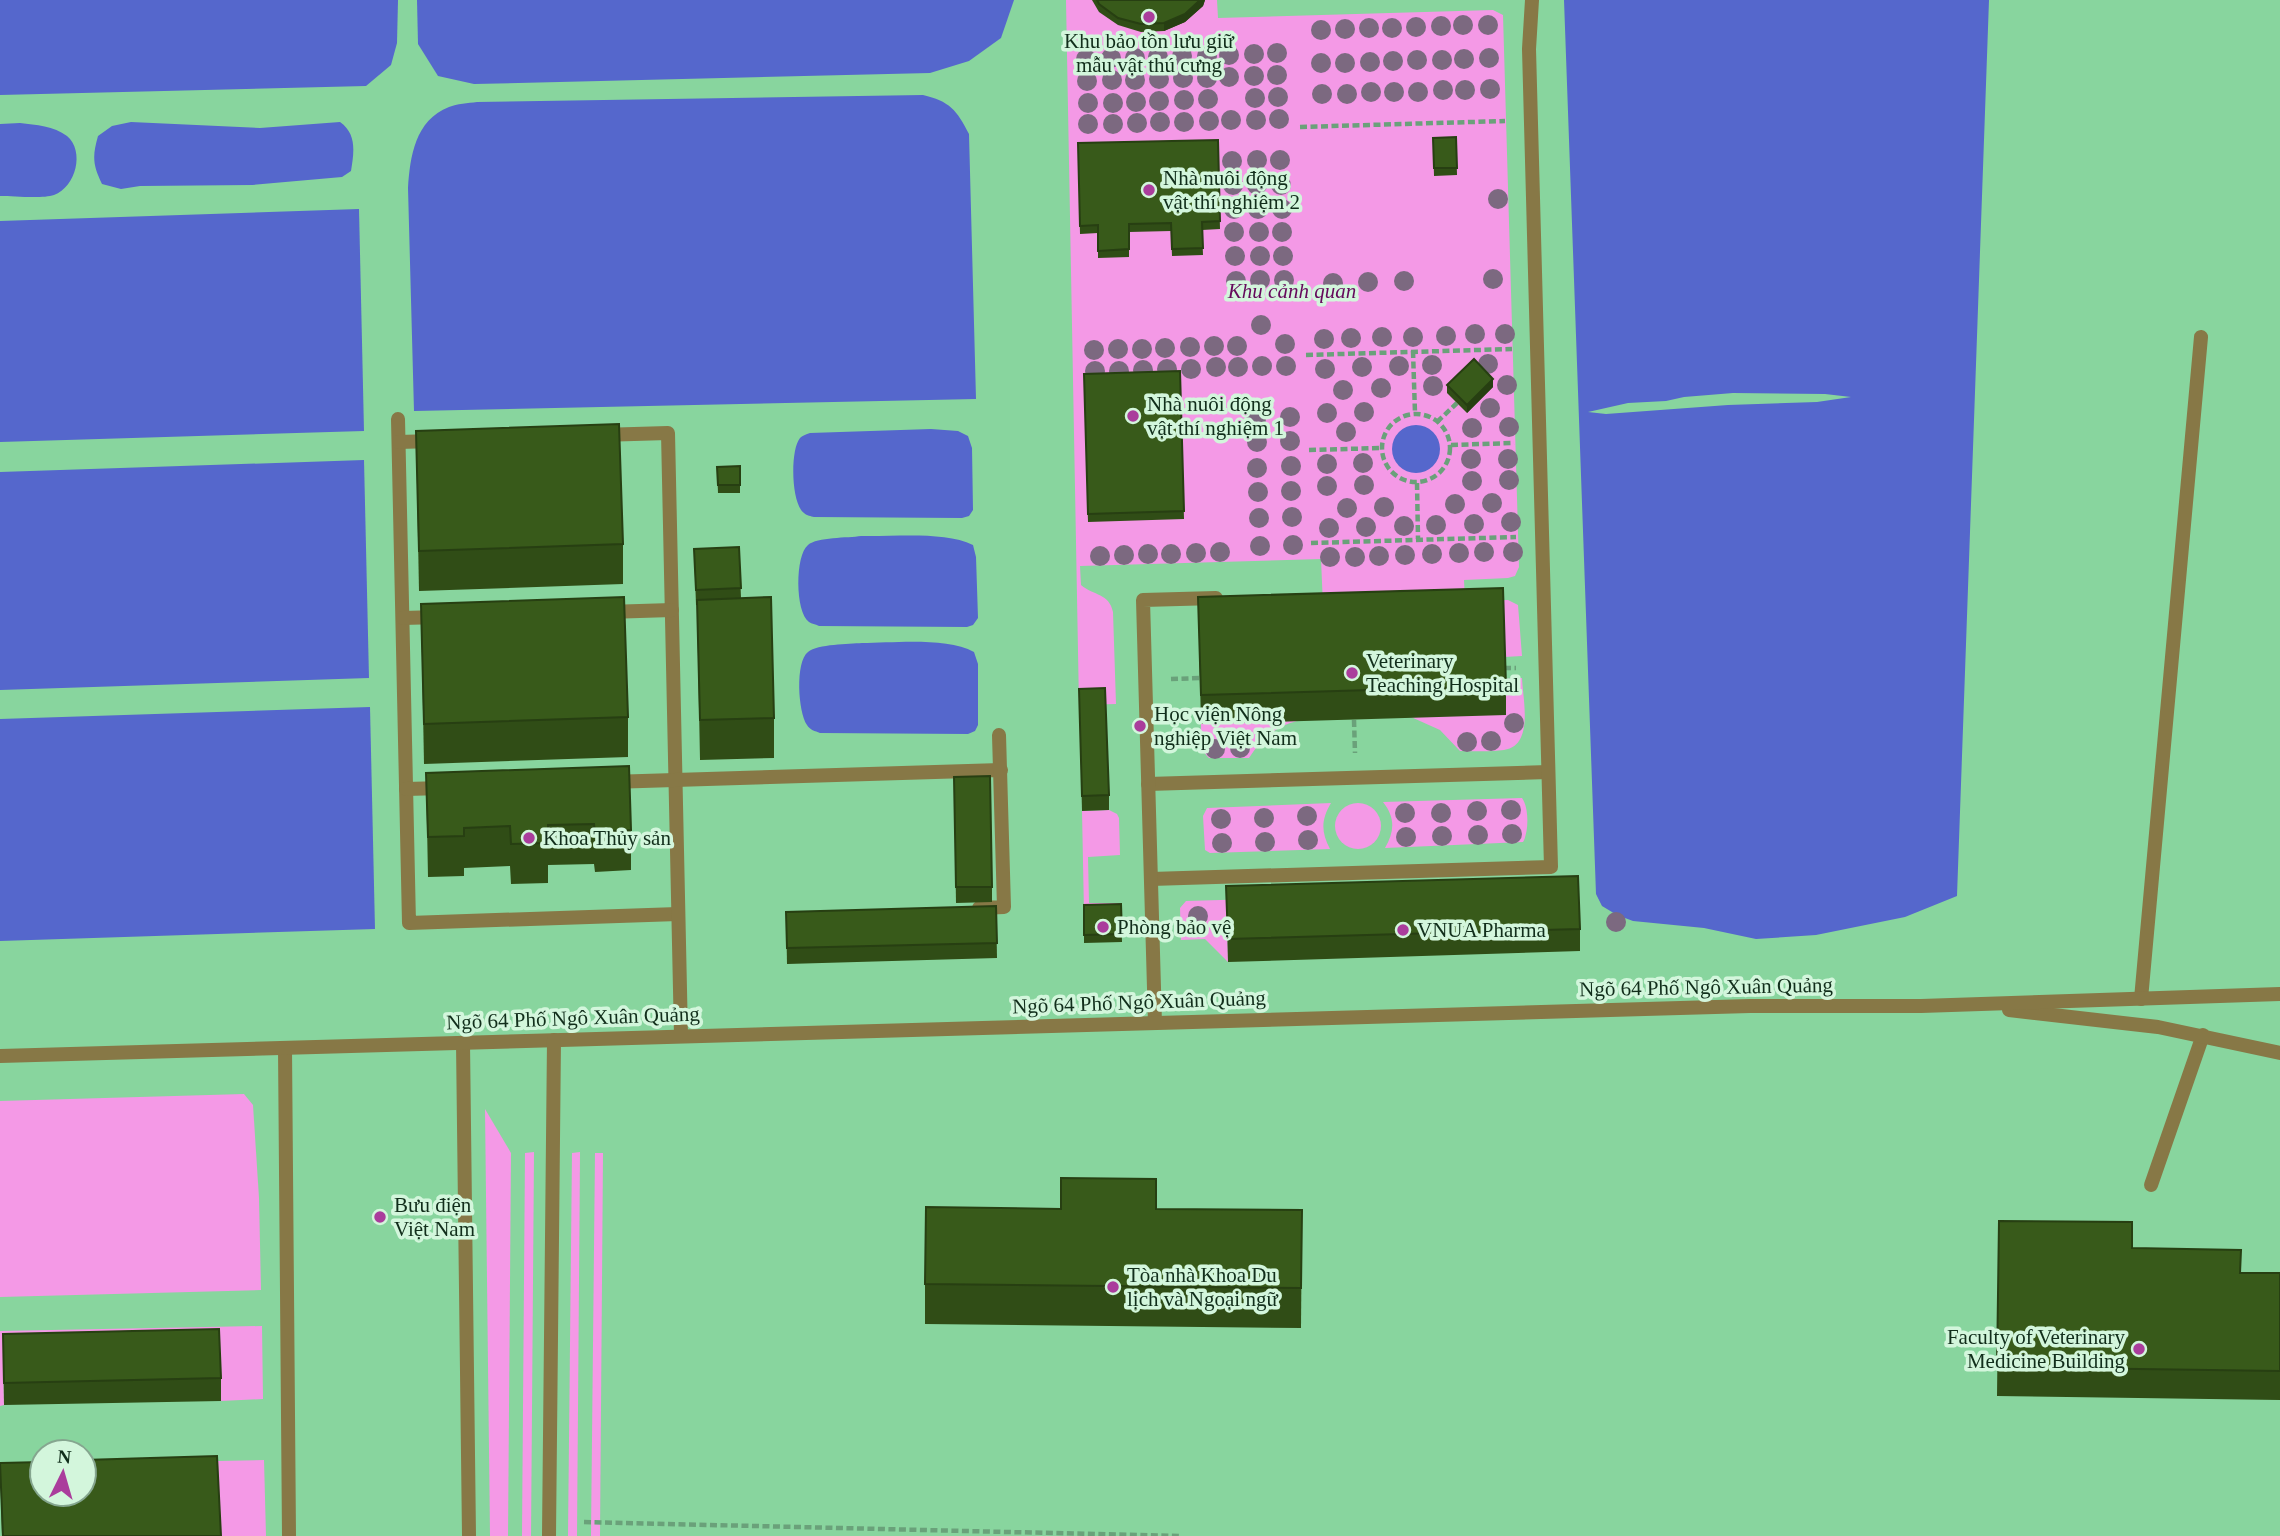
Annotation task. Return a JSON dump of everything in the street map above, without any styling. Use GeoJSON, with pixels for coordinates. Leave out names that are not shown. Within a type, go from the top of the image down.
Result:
{"type":"FeatureCollection","features":[{"type":"Feature","properties":{"kind":"street"},"geometry":{"type":"LineString","coordinates":[[1151,878],[1551,867],[1529,49],[1532,0]]}},
{"type":"Feature","properties":{"kind":"street"},"geometry":{"type":"LineString","coordinates":[[2141,999],[2201,337]]}},
{"type":"Feature","properties":{"kind":"street"},"geometry":{"type":"LineString","coordinates":[[398,419],[409,923],[678,914]]}},
{"type":"Feature","properties":{"kind":"street"},"geometry":{"type":"LineString","coordinates":[[587,436],[668,433],[681,1036]]}},
{"type":"Feature","properties":{"kind":"street"},"geometry":{"type":"LineString","coordinates":[[399,442],[453,440]]}},
{"type":"Feature","properties":{"kind":"street"},"geometry":{"type":"LineString","coordinates":[[1155,1023],[1143,600],[1230,598]]}},
{"type":"Feature","properties":{"kind":"street"},"geometry":{"type":"LineString","coordinates":[[591,612],[672,610]]}},
{"type":"Feature","properties":{"kind":"street"},"geometry":{"type":"LineString","coordinates":[[402,618],[456,617]]}},
{"type":"Feature","properties":{"kind":"street"},"geometry":{"type":"LineString","coordinates":[[963,908],[1004,907],[999,735]]}},
{"type":"Feature","properties":{"kind":"street"},"geometry":{"type":"LineString","coordinates":[[595,783],[1000,770]]}},
{"type":"Feature","properties":{"kind":"street"},"geometry":{"type":"LineString","coordinates":[[1148,785],[1548,772]]}},
{"type":"Feature","properties":{"kind":"street"},"geometry":{"type":"LineString","coordinates":[[406,789],[460,787]]}},
{"type":"Feature","properties":{"kind":"street","name":"Ngõ 64 Phố Ngô Xuân Quảng"},"geometry":{"type":"LineString","coordinates":[[0,1056],[1751,1006],[1921,1006],[2280,994]]}},
{"type":"Feature","properties":{"kind":"street"},"geometry":{"type":"LineString","coordinates":[[1921,1006],[2008,1010],[2158,1027],[2280,1053]]}},
{"type":"Feature","properties":{"kind":"street"},"geometry":{"type":"LineString","coordinates":[[2151,1185],[2203,1035]]}},
{"type":"Feature","properties":{"kind":"street"},"geometry":{"type":"LineString","coordinates":[[549,1536],[554,1040]]}},
{"type":"Feature","properties":{"kind":"street"},"geometry":{"type":"LineString","coordinates":[[463,1043],[469,1536]]}},
{"type":"Feature","properties":{"kind":"street"},"geometry":{"type":"LineString","coordinates":[[285,1048],[289,1536]]}},
{"type":"Feature","properties":{"kind":"path"},"geometry":{"type":"LineString","coordinates":[[1300,127],[1531,120]]}},
{"type":"Feature","properties":{"kind":"path"},"geometry":{"type":"LineString","coordinates":[[1306,355],[1537,348]]}},
{"type":"Feature","properties":{"kind":"path"},"geometry":{"type":"LineString","coordinates":[[1413,351],[1415,414]]}},
{"type":"Feature","properties":{"kind":"path"},"geometry":{"type":"LineString","coordinates":[[1437,422],[1457,403]]}},
{"type":"Feature","properties":{"kind":"path"},"geometry":{"type":"LineString","coordinates":[[1415,414],[1425,415],[1443,426],[1451,445],[1450,457],[1438,476],[1417,483],[1405,481],[1388,468],[1382,448],[1388,428],[1404,416],[1415,414]]}},
{"type":"Feature","properties":{"kind":"path"},"geometry":{"type":"LineString","coordinates":[[1451,445],[1540,443]]}},
{"type":"Feature","properties":{"kind":"path"},"geometry":{"type":"LineString","coordinates":[[1308,450],[1382,448]]}},
{"type":"Feature","properties":{"kind":"path"},"geometry":{"type":"LineString","coordinates":[[1417,483],[1418,540]]}},
{"type":"Feature","properties":{"kind":"path"},"geometry":{"type":"LineString","coordinates":[[1311,543],[1542,536]]}},
{"type":"Feature","properties":{"kind":"path"},"geometry":{"type":"LineString","coordinates":[[1504,668],[1516,667]]}},
{"type":"Feature","properties":{"kind":"path"},"geometry":{"type":"LineString","coordinates":[[1163,680],[1200,678]]}},
{"type":"Feature","properties":{"kind":"path"},"geometry":{"type":"LineString","coordinates":[[584,1522],[1179,1536]]}},
{"type":"Feature","properties":{"kind":"path"},"geometry":{"type":"LineString","coordinates":[[867,1529],[869,1536]]}},
{"type":"Feature","properties":{"kind":"shaded area","name":"Học viện Nông nghiệp Việt Nam"},"geometry":{"type":"Polygon","coordinates":[[[0,0],[2280,0],[2280,1536],[0,1536],[0,0]]]}},
{"type":"Feature","properties":{"kind":"green space","name":"Khu cảnh quan"},"geometry":{"type":"Polygon","coordinates":[[[1066,0],[1217,0],[1218,18],[1493,10],[1503,15],[1519,567],[1515,576],[1508,578],[1464,580],[1465,601],[1508,600],[1518,605],[1522,656],[1504,657],[1323,606],[1321,559],[1080,566],[1081,585],[1105,598],[1113,612],[1116,704],[1079,705],[1066,0]]]}},
{"type":"Feature","properties":{"kind":"green space"},"geometry":{"type":"Polygon","coordinates":[[[1522,678],[1525,721],[1520,740],[1513,747],[1504,750],[1460,751],[1440,730],[1411,717],[1504,679],[1522,678]]]}},
{"type":"Feature","properties":{"kind":"green space"},"geometry":{"type":"Polygon","coordinates":[[[1297,721],[1270,734],[1249,758],[1209,758],[1202,746],[1201,724],[1297,721]]]}},
{"type":"Feature","properties":{"kind":"green space"},"geometry":{"type":"Polygon","coordinates":[[[1522,798],[1527,820],[1523,842],[1385,848],[1391,836],[1392,824],[1390,813],[1383,802],[1522,798]]]}},
{"type":"Feature","properties":{"kind":"green space"},"geometry":{"type":"Polygon","coordinates":[[[1331,803],[1323,826],[1330,849],[1210,853],[1205,850],[1203,816],[1207,808],[1331,803]]]}},
{"type":"Feature","properties":{"kind":"green space"},"geometry":{"type":"Polygon","coordinates":[[[1358,803],[1374,810],[1381,826],[1374,842],[1358,849],[1342,842],[1335,826],[1342,810],[1358,803]]]}},
{"type":"Feature","properties":{"kind":"green space"},"geometry":{"type":"Polygon","coordinates":[[[1109,810],[1119,818],[1120,855],[1088,857],[1089,903],[1121,903],[1121,912],[1084,913],[1082,811],[1109,810]]]}},
{"type":"Feature","properties":{"kind":"green space"},"geometry":{"type":"Polygon","coordinates":[[[1573,890],[1227,908],[1228,962],[1205,939],[1181,940],[1180,908],[1186,901],[1573,890]]]}},
{"type":"Feature","properties":{"kind":"green space"},"geometry":{"type":"Polygon","coordinates":[[[244,1094],[253,1105],[261,1290],[0,1297],[0,1101],[244,1094]]]}},
{"type":"Feature","properties":{"kind":"green space"},"geometry":{"type":"Polygon","coordinates":[[[485,1109],[511,1153],[508,1536],[490,1536],[485,1109]]]}},
{"type":"Feature","properties":{"kind":"green space"},"geometry":{"type":"Polygon","coordinates":[[[534,1152],[531,1536],[522,1536],[525,1153],[534,1152]]]}},
{"type":"Feature","properties":{"kind":"green space"},"geometry":{"type":"Polygon","coordinates":[[[580,1152],[577,1536],[568,1536],[572,1153],[580,1152]]]}},
{"type":"Feature","properties":{"kind":"green space"},"geometry":{"type":"Polygon","coordinates":[[[595,1153],[603,1153],[600,1536],[591,1536],[595,1153]]]}},
{"type":"Feature","properties":{"kind":"green space"},"geometry":{"type":"Polygon","coordinates":[[[262,1326],[263,1399],[221,1401],[219,1352],[3,1357],[4,1405],[0,1406],[0,1331],[262,1326]]]}},
{"type":"Feature","properties":{"kind":"green space"},"geometry":{"type":"Polygon","coordinates":[[[264,1460],[266,1536],[220,1536],[218,1461],[264,1460]]]}},
{"type":"Feature","properties":{"kind":"water"},"geometry":{"type":"Polygon","coordinates":[[[0,0],[398,0],[397,43],[391,65],[366,86],[0,95],[0,0]]]}},
{"type":"Feature","properties":{"kind":"water"},"geometry":{"type":"Polygon","coordinates":[[[417,0],[1014,0],[1001,38],[969,61],[930,73],[474,84],[438,76],[418,44],[417,0]]]}},
{"type":"Feature","properties":{"kind":"water"},"geometry":{"type":"Polygon","coordinates":[[[1564,0],[1989,0],[1957,896],[1905,917],[1816,935],[1756,939],[1704,928],[1633,921],[1602,906],[1596,894],[1564,0]],[[1733,393],[1628,403],[1588,412],[1606,414],[1817,402],[1851,397],[1825,394],[1733,393]]]}},
{"type":"Feature","properties":{"kind":"water"},"geometry":{"type":"Polygon","coordinates":[[[923,95],[939,100],[951,108],[969,134],[976,399],[414,411],[408,188],[416,141],[429,121],[438,113],[452,106],[477,102],[923,95]]]}},
{"type":"Feature","properties":{"kind":"water"},"geometry":{"type":"Polygon","coordinates":[[[131,122],[260,128],[340,122],[352,138],[351,171],[342,177],[252,185],[140,186],[121,189],[102,184],[94,161],[98,136],[112,126],[131,122]]]}},
{"type":"Feature","properties":{"kind":"water"},"geometry":{"type":"Polygon","coordinates":[[[20,123],[56,130],[73,143],[76,150],[76,168],[73,177],[62,191],[49,196],[0,196],[0,124],[20,123]]]}},
{"type":"Feature","properties":{"kind":"water"},"geometry":{"type":"Polygon","coordinates":[[[359,209],[364,431],[0,442],[0,221],[359,209]]]}},
{"type":"Feature","properties":{"kind":"water"},"geometry":{"type":"Polygon","coordinates":[[[1416,425],[1433,432],[1440,449],[1433,466],[1416,473],[1399,466],[1392,449],[1399,432],[1416,425]]]}},
{"type":"Feature","properties":{"kind":"water"},"geometry":{"type":"Polygon","coordinates":[[[931,429],[958,431],[968,436],[972,448],[973,510],[969,516],[814,517],[805,514],[800,508],[794,488],[793,465],[797,444],[803,436],[810,433],[931,429]]]}},
{"type":"Feature","properties":{"kind":"water"},"geometry":{"type":"Polygon","coordinates":[[[364,460],[369,678],[0,690],[0,472],[364,460]]]}},
{"type":"Feature","properties":{"kind":"water"},"geometry":{"type":"Polygon","coordinates":[[[861,536],[934,536],[973,545],[976,557],[978,618],[973,625],[819,626],[809,622],[801,607],[798,584],[804,551],[808,545],[818,540],[861,536]]]}},
{"type":"Feature","properties":{"kind":"water"},"geometry":{"type":"Polygon","coordinates":[[[862,643],[949,644],[974,652],[978,664],[978,725],[975,731],[968,734],[820,733],[810,728],[804,719],[800,699],[800,676],[804,657],[819,647],[862,643]]]}},
{"type":"Feature","properties":{"kind":"water"},"geometry":{"type":"Polygon","coordinates":[[[370,707],[375,929],[0,941],[0,719],[370,707]]]}},
{"type":"Feature","properties":{"kind":"building","name":"Khu bảo tồn lưu giữ mẫu vật thú cưng"},"geometry":{"type":"Polygon","coordinates":[[[1097,0],[1200,0],[1185,14],[1164,23],[1141,24],[1118,18],[1097,0]]]}},
{"type":"Feature","properties":{"kind":"building"},"geometry":{"type":"Polygon","coordinates":[[[1456,137],[1457,168],[1434,168],[1433,138],[1456,137]]]}},
{"type":"Feature","properties":{"kind":"building","name":"Nhà nuôi động vật thí nghiệm 2"},"geometry":{"type":"Polygon","coordinates":[[[1218,140],[1220,221],[1202,222],[1203,248],[1172,249],[1171,223],[1129,224],[1129,249],[1098,251],[1098,225],[1080,226],[1078,143],[1218,140]]]}},
{"type":"Feature","properties":{"kind":"building"},"geometry":{"type":"Polygon","coordinates":[[[1474,359],[1493,379],[1467,405],[1447,385],[1474,359]]]}},
{"type":"Feature","properties":{"kind":"building","name":"Nhà nuôi động vật thí nghiệm 1"},"geometry":{"type":"Polygon","coordinates":[[[1180,371],[1184,511],[1088,514],[1084,374],[1180,371]]]}},
{"type":"Feature","properties":{"kind":"building"},"geometry":{"type":"Polygon","coordinates":[[[619,424],[623,544],[419,551],[416,431],[619,424]]]}},
{"type":"Feature","properties":{"kind":"building"},"geometry":{"type":"Polygon","coordinates":[[[740,466],[740,485],[718,485],[717,467],[740,466]]]}},
{"type":"Feature","properties":{"kind":"building"},"geometry":{"type":"Polygon","coordinates":[[[739,547],[741,588],[696,590],[694,549],[739,547]]]}},
{"type":"Feature","properties":{"kind":"building","name":"Veterinary Teaching Hospital"},"geometry":{"type":"Polygon","coordinates":[[[1503,588],[1506,686],[1201,695],[1198,597],[1503,588]]]}},
{"type":"Feature","properties":{"kind":"building"},"geometry":{"type":"Polygon","coordinates":[[[624,597],[628,717],[424,724],[421,604],[624,597]]]}},
{"type":"Feature","properties":{"kind":"building"},"geometry":{"type":"Polygon","coordinates":[[[771,597],[774,718],[700,720],[697,600],[771,597]]]}},
{"type":"Feature","properties":{"kind":"building"},"geometry":{"type":"Polygon","coordinates":[[[1105,688],[1109,795],[1082,796],[1079,689],[1105,688]]]}},
{"type":"Feature","properties":{"kind":"building"},"geometry":{"type":"Polygon","coordinates":[[[629,766],[631,830],[595,832],[594,824],[548,825],[548,843],[511,844],[510,826],[464,828],[464,836],[428,837],[426,773],[629,766]]]}},
{"type":"Feature","properties":{"kind":"building"},"geometry":{"type":"Polygon","coordinates":[[[990,776],[992,887],[956,887],[954,777],[990,776]]]}},
{"type":"Feature","properties":{"kind":"building"},"geometry":{"type":"Polygon","coordinates":[[[1578,876],[1580,929],[1228,939],[1226,886],[1578,876]]]}},
{"type":"Feature","properties":{"kind":"building","name":"Phòng bảo vệ"},"geometry":{"type":"Polygon","coordinates":[[[1121,904],[1122,934],[1084,935],[1084,905],[1121,904]]]}},
{"type":"Feature","properties":{"kind":"building"},"geometry":{"type":"Polygon","coordinates":[[[996,906],[997,943],[787,948],[786,912],[996,906]]]}},
{"type":"Feature","properties":{"kind":"building"},"geometry":{"type":"Polygon","coordinates":[[[1061,1178],[1156,1179],[1156,1209],[1302,1210],[1301,1288],[925,1284],[926,1207],[1061,1209],[1061,1178]]]}},
{"type":"Feature","properties":{"kind":"building","name":"Faculty of Veterinary Medicine Building"},"geometry":{"type":"Polygon","coordinates":[[[1999,1221],[2132,1222],[2132,1248],[2241,1250],[2240,1273],[2280,1273],[2280,1371],[1997,1367],[1999,1221]]]}},
{"type":"Feature","properties":{"kind":"building"},"geometry":{"type":"Polygon","coordinates":[[[219,1329],[221,1378],[4,1383],[3,1334],[219,1329]]]}},
{"type":"Feature","properties":{"kind":"building"},"geometry":{"type":"Polygon","coordinates":[[[217,1456],[221,1536],[3,1536],[0,1463],[28,1462],[28,1508],[98,1508],[98,1460],[217,1456]]]}},
{"type":"Feature","properties":{"kind":"place","name":"Khu bảo tồn lưu giữ mẫu vật thú cưng"},"geometry":{"type":"Point","coordinates":[1149,17]}},
{"type":"Feature","properties":{"kind":"place","name":"Nhà nuôi động vật thí nghiệm 2"},"geometry":{"type":"Point","coordinates":[1149,190]}},
{"type":"Feature","properties":{"kind":"place","name":"Nhà nuôi động vật thí nghiệm 1"},"geometry":{"type":"Point","coordinates":[1133,416]}},
{"type":"Feature","properties":{"kind":"place","name":"Veterinary Teaching Hospital"},"geometry":{"type":"Point","coordinates":[1352,673]}},
{"type":"Feature","properties":{"kind":"place","name":"Học viện Nông nghiệp Việt Nam"},"geometry":{"type":"Point","coordinates":[1140,726]}},
{"type":"Feature","properties":{"kind":"place","name":"Khoa Thủy sản"},"geometry":{"type":"Point","coordinates":[529,838]}},
{"type":"Feature","properties":{"kind":"place","name":"Phòng bảo vệ"},"geometry":{"type":"Point","coordinates":[1103,927]}},
{"type":"Feature","properties":{"kind":"place","name":"VNUA Pharma"},"geometry":{"type":"Point","coordinates":[1403,930]}},
{"type":"Feature","properties":{"kind":"place","name":"Bưu điện Việt Nam"},"geometry":{"type":"Point","coordinates":[380,1217]}},
{"type":"Feature","properties":{"kind":"place","name":"Tòa nhà Khoa Du lịch và Ngoại ngữ"},"geometry":{"type":"Point","coordinates":[1113,1287]}},
{"type":"Feature","properties":{"kind":"place","name":"Faculty of Veterinary Medicine Building"},"geometry":{"type":"Point","coordinates":[2139,1349]}}]}
